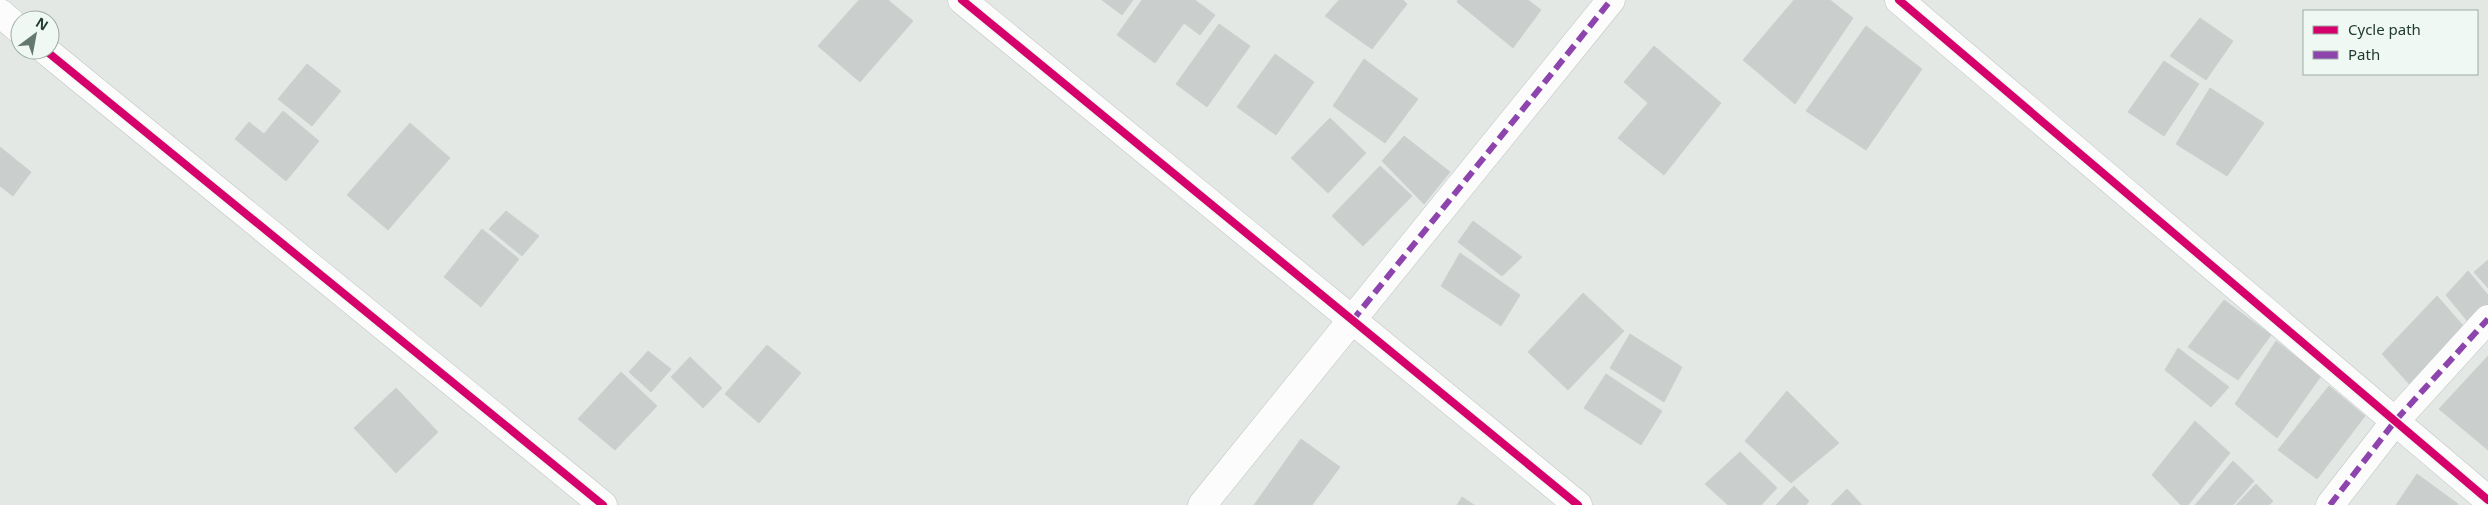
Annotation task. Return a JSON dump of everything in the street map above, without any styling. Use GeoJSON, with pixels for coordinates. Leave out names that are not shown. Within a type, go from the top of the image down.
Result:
{"type":"FeatureCollection","features":[{"type":"Feature","properties":{"kind":"street"},"geometry":{"type":"LineString","coordinates":[[962,0],[1578,505]]}},
{"type":"Feature","properties":{"kind":"street"},"geometry":{"type":"LineString","coordinates":[[1202,505],[1611,0]]}},
{"type":"Feature","properties":{"kind":"street"},"geometry":{"type":"LineString","coordinates":[[1899,0],[2488,500]]}},
{"type":"Feature","properties":{"kind":"street"},"geometry":{"type":"LineString","coordinates":[[0,13],[10,22]]}},
{"type":"Feature","properties":{"kind":"street"},"geometry":{"type":"LineString","coordinates":[[57,60],[603,505]]}},
{"type":"Feature","properties":{"kind":"street"},"geometry":{"type":"LineString","coordinates":[[2330,505],[2396,420],[2488,319]]}},
{"type":"Feature","properties":{"kind":"building"},"geometry":{"type":"Polygon","coordinates":[[[859,0],[888,0],[913,21],[860,82],[818,46],[859,0]]]}},
{"type":"Feature","properties":{"kind":"building"},"geometry":{"type":"Polygon","coordinates":[[[1102,0],[1133,0],[1122,15],[1102,0]]]}},
{"type":"Feature","properties":{"kind":"building"},"geometry":{"type":"Polygon","coordinates":[[[1142,0],[1195,0],[1215,15],[1200,35],[1184,23],[1155,63],[1117,35],[1142,0]]]}},
{"type":"Feature","properties":{"kind":"building"},"geometry":{"type":"Polygon","coordinates":[[[1339,0],[1403,0],[1407,4],[1372,49],[1325,16],[1339,0]]]}},
{"type":"Feature","properties":{"kind":"building"},"geometry":{"type":"Polygon","coordinates":[[[1458,0],[1528,0],[1541,10],[1513,48],[1457,2],[1458,0]]]}},
{"type":"Feature","properties":{"kind":"building"},"geometry":{"type":"Polygon","coordinates":[[[1794,0],[1830,0],[1853,18],[1795,104],[1743,60],[1794,0]]]}},
{"type":"Feature","properties":{"kind":"building"},"geometry":{"type":"Polygon","coordinates":[[[2200,18],[2233,41],[2206,80],[2170,56],[2200,18]]]}},
{"type":"Feature","properties":{"kind":"building"},"geometry":{"type":"Polygon","coordinates":[[[1219,24],[1250,46],[1207,107],[1176,84],[1219,24]]]}},
{"type":"Feature","properties":{"kind":"building"},"geometry":{"type":"Polygon","coordinates":[[[1866,26],[1922,69],[1866,150],[1806,111],[1866,26]]]}},
{"type":"Feature","properties":{"kind":"building"},"geometry":{"type":"Polygon","coordinates":[[[1654,46],[1721,103],[1664,175],[1618,138],[1648,103],[1624,82],[1654,46]]]}},
{"type":"Feature","properties":{"kind":"building"},"geometry":{"type":"Polygon","coordinates":[[[1275,54],[1314,82],[1276,135],[1237,107],[1275,54]]]}},
{"type":"Feature","properties":{"kind":"building"},"geometry":{"type":"Polygon","coordinates":[[[1364,59],[1418,99],[1385,143],[1333,106],[1364,59]]]}},
{"type":"Feature","properties":{"kind":"building"},"geometry":{"type":"Polygon","coordinates":[[[2164,61],[2199,84],[2164,136],[2128,112],[2164,61]]]}},
{"type":"Feature","properties":{"kind":"building"},"geometry":{"type":"Polygon","coordinates":[[[307,64],[341,91],[312,126],[278,99],[307,64]]]}},
{"type":"Feature","properties":{"kind":"building"},"geometry":{"type":"Polygon","coordinates":[[[2210,88],[2264,123],[2227,176],[2176,144],[2210,88]]]}},
{"type":"Feature","properties":{"kind":"building"},"geometry":{"type":"Polygon","coordinates":[[[283,111],[319,141],[286,181],[235,139],[249,122],[264,134],[283,111]]]}},
{"type":"Feature","properties":{"kind":"building"},"geometry":{"type":"Polygon","coordinates":[[[1330,118],[1366,153],[1328,193],[1291,158],[1330,118]]]}},
{"type":"Feature","properties":{"kind":"building"},"geometry":{"type":"Polygon","coordinates":[[[410,123],[450,158],[388,230],[347,195],[410,123]]]}},
{"type":"Feature","properties":{"kind":"building"},"geometry":{"type":"Polygon","coordinates":[[[1404,136],[1450,172],[1424,204],[1382,161],[1404,136]]]}},
{"type":"Feature","properties":{"kind":"building"},"geometry":{"type":"Polygon","coordinates":[[[0,147],[31,172],[13,196],[0,186],[0,147]]]}},
{"type":"Feature","properties":{"kind":"building"},"geometry":{"type":"Polygon","coordinates":[[[1380,166],[1412,196],[1363,246],[1332,216],[1380,166]]]}},
{"type":"Feature","properties":{"kind":"building"},"geometry":{"type":"Polygon","coordinates":[[[506,211],[539,236],[522,256],[489,229],[506,211]]]}},
{"type":"Feature","properties":{"kind":"building"},"geometry":{"type":"Polygon","coordinates":[[[1473,221],[1522,257],[1502,276],[1458,242],[1473,221]]]}},
{"type":"Feature","properties":{"kind":"building"},"geometry":{"type":"Polygon","coordinates":[[[482,229],[519,259],[481,307],[444,277],[482,229]]]}},
{"type":"Feature","properties":{"kind":"building"},"geometry":{"type":"Polygon","coordinates":[[[1460,253],[1520,295],[1501,326],[1441,286],[1460,253]]]}},
{"type":"Feature","properties":{"kind":"building"},"geometry":{"type":"Polygon","coordinates":[[[2488,260],[2488,288],[2474,272],[2488,260]]]}},
{"type":"Feature","properties":{"kind":"building"},"geometry":{"type":"Polygon","coordinates":[[[2468,271],[2488,295],[2488,305],[2469,323],[2446,295],[2468,271]]]}},
{"type":"Feature","properties":{"kind":"building"},"geometry":{"type":"Polygon","coordinates":[[[1583,293],[1624,331],[1568,390],[1528,352],[1583,293]]]}},
{"type":"Feature","properties":{"kind":"building"},"geometry":{"type":"Polygon","coordinates":[[[2437,296],[2466,329],[2412,387],[2382,354],[2437,296]]]}},
{"type":"Feature","properties":{"kind":"building"},"geometry":{"type":"Polygon","coordinates":[[[2224,300],[2271,335],[2238,380],[2188,347],[2224,300]]]}},
{"type":"Feature","properties":{"kind":"building"},"geometry":{"type":"Polygon","coordinates":[[[1630,334],[1682,367],[1664,402],[1610,368],[1630,334]]]}},
{"type":"Feature","properties":{"kind":"building"},"geometry":{"type":"Polygon","coordinates":[[[2276,341],[2321,376],[2277,438],[2235,404],[2276,341]]]}},
{"type":"Feature","properties":{"kind":"building"},"geometry":{"type":"Polygon","coordinates":[[[767,345],[801,373],[759,423],[725,394],[767,345]]]}},
{"type":"Feature","properties":{"kind":"building"},"geometry":{"type":"Polygon","coordinates":[[[2178,348],[2229,387],[2211,407],[2165,370],[2178,348]]]}},
{"type":"Feature","properties":{"kind":"building"},"geometry":{"type":"Polygon","coordinates":[[[648,351],[671,369],[651,392],[629,372],[648,351]]]}},
{"type":"Feature","properties":{"kind":"building"},"geometry":{"type":"Polygon","coordinates":[[[2488,356],[2488,450],[2439,409],[2488,356]]]}},
{"type":"Feature","properties":{"kind":"building"},"geometry":{"type":"Polygon","coordinates":[[[690,357],[722,388],[703,408],[671,377],[690,357]]]}},
{"type":"Feature","properties":{"kind":"building"},"geometry":{"type":"Polygon","coordinates":[[[621,372],[657,406],[615,450],[578,419],[621,372]]]}},
{"type":"Feature","properties":{"kind":"building"},"geometry":{"type":"Polygon","coordinates":[[[1606,374],[1662,411],[1641,445],[1584,408],[1606,374]]]}},
{"type":"Feature","properties":{"kind":"building"},"geometry":{"type":"Polygon","coordinates":[[[2329,386],[2365,416],[2317,479],[2278,450],[2329,386]]]}},
{"type":"Feature","properties":{"kind":"building"},"geometry":{"type":"Polygon","coordinates":[[[396,388],[438,432],[396,473],[354,428],[396,388]]]}},
{"type":"Feature","properties":{"kind":"building"},"geometry":{"type":"Polygon","coordinates":[[[1787,391],[1839,443],[1791,483],[1745,441],[1787,391]]]}},
{"type":"Feature","properties":{"kind":"building"},"geometry":{"type":"Polygon","coordinates":[[[2195,421],[2230,453],[2188,505],[2181,505],[2152,475],[2195,421]]]}},
{"type":"Feature","properties":{"kind":"building"},"geometry":{"type":"Polygon","coordinates":[[[1301,439],[1340,467],[1312,505],[1254,505],[1301,439]]]}},
{"type":"Feature","properties":{"kind":"building"},"geometry":{"type":"Polygon","coordinates":[[[1740,452],[1777,488],[1761,505],[1728,505],[1705,484],[1740,452]]]}},
{"type":"Feature","properties":{"kind":"building"},"geometry":{"type":"Polygon","coordinates":[[[2233,461],[2254,481],[2233,505],[2195,505],[2233,461]]]}},
{"type":"Feature","properties":{"kind":"building"},"geometry":{"type":"Polygon","coordinates":[[[2417,474],[2458,504],[2458,505],[2396,505],[2417,474]]]}},
{"type":"Feature","properties":{"kind":"building"},"geometry":{"type":"Polygon","coordinates":[[[2256,484],[2273,501],[2269,505],[2236,505],[2256,484]]]}},
{"type":"Feature","properties":{"kind":"building"},"geometry":{"type":"Polygon","coordinates":[[[1794,486],[1809,501],[1806,505],[1776,505],[1794,486]]]}},
{"type":"Feature","properties":{"kind":"building"},"geometry":{"type":"Polygon","coordinates":[[[1847,489],[1862,505],[1831,505],[1847,489]]]}},
{"type":"Feature","properties":{"kind":"building"},"geometry":{"type":"Polygon","coordinates":[[[1462,497],[1474,505],[1457,505],[1462,497]]]}},
{"type":"Feature","properties":{"kind":"marked path"},"geometry":{"type":"LineString","coordinates":[[1352,321],[1611,0]]}},
{"type":"Feature","properties":{"kind":"marked path"},"geometry":{"type":"LineString","coordinates":[[2330,505],[2396,420],[2488,319]]}},
{"type":"Feature","properties":{"kind":"cycle path"},"geometry":{"type":"LineString","coordinates":[[962,0],[1578,505]]}},
{"type":"Feature","properties":{"kind":"cycle path"},"geometry":{"type":"LineString","coordinates":[[1899,0],[2488,500]]}},
{"type":"Feature","properties":{"kind":"cycle path"},"geometry":{"type":"LineString","coordinates":[[57,60],[603,505]]}}]}
